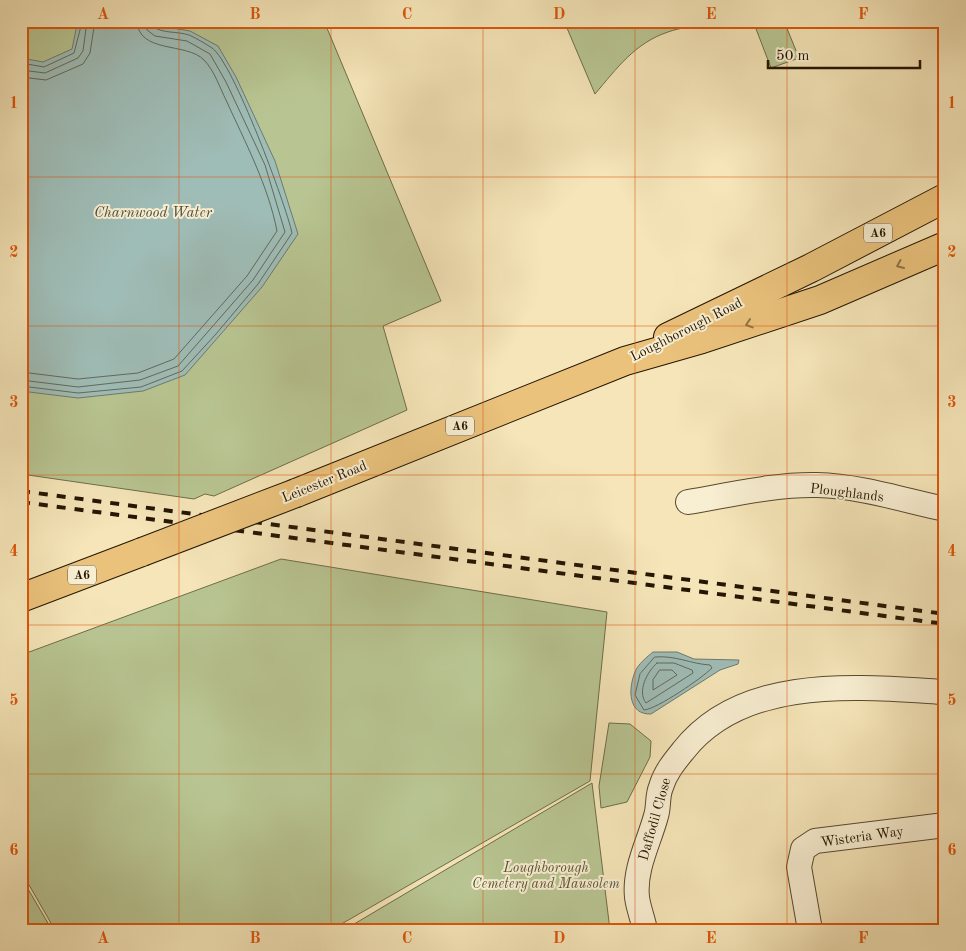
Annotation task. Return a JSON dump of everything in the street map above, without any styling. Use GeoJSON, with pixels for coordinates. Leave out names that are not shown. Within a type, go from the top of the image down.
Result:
{"type":"FeatureCollection","features":[{"type":"Feature","properties":{"kind":"highway","name":"Loughborough Road"},"geometry":{"type":"LineString","coordinates":[[625,361],[700,320],[811,268],[945,198]]}},
{"type":"Feature","properties":{"kind":"highway","name":"Loughborough Road"},"geometry":{"type":"LineString","coordinates":[[625,361],[702,339],[820,300],[945,246]]}},
{"type":"Feature","properties":{"kind":"highway","name":"Leicester Road"},"geometry":{"type":"LineString","coordinates":[[21,598],[296,493],[625,361]]}},
{"type":"Feature","properties":{"kind":"street","name":"Ploughlands"},"geometry":{"type":"LineString","coordinates":[[688,502],[766,489],[817,485],[865,491],[945,509]]}},
{"type":"Feature","properties":{"kind":"street","name":"Daffodil Close"},"geometry":{"type":"LineString","coordinates":[[645,930],[637,898],[638,872],[658,812],[661,786],[669,769],[688,744],[709,725],[749,704],[796,691],[866,687],[945,692]]}},
{"type":"Feature","properties":{"kind":"street","name":"Wisteria Way"},"geometry":{"type":"LineString","coordinates":[[810,930],[799,867],[803,849],[815,841],[945,825]]}},
{"type":"Feature","properties":{"kind":"green space"},"geometry":{"type":"Polygon","coordinates":[[[21,21],[324,21],[441,301],[383,326],[407,410],[214,496],[205,494],[194,499],[21,474],[21,21]]]}},
{"type":"Feature","properties":{"kind":"green space"},"geometry":{"type":"Polygon","coordinates":[[[564,21],[705,21],[668,32],[646,43],[627,57],[595,94],[564,21]]]}},
{"type":"Feature","properties":{"kind":"green space"},"geometry":{"type":"Polygon","coordinates":[[[753,21],[784,21],[799,58],[771,68],[753,21]]]}},
{"type":"Feature","properties":{"kind":"green space"},"geometry":{"type":"Polygon","coordinates":[[[281,559],[607,612],[590,781],[331,930],[55,930],[21,871],[21,655],[281,559]]]}},
{"type":"Feature","properties":{"kind":"green space"},"geometry":{"type":"Polygon","coordinates":[[[609,723],[630,724],[651,741],[650,757],[627,802],[601,808],[599,786],[609,723]]]}},
{"type":"Feature","properties":{"kind":"green space","name":"Loughborough Cemetery and Mausolem"},"geometry":{"type":"Polygon","coordinates":[[[592,783],[610,930],[344,930],[592,783]]]}},
{"type":"Feature","properties":{"kind":"green space"},"geometry":{"type":"Polygon","coordinates":[[[21,877],[52,930],[21,930],[21,877]]]}},
{"type":"Feature","properties":{"kind":"water","name":"Charnwood Water"},"geometry":{"type":"Polygon","coordinates":[[[74,21],[152,21],[161,26],[190,31],[218,46],[236,77],[275,161],[298,234],[262,287],[185,375],[143,391],[78,398],[21,391],[21,58],[43,62],[72,49],[77,25],[74,21]]]}},
{"type":"Feature","properties":{"kind":"water"},"geometry":{"type":"Polygon","coordinates":[[[653,652],[677,652],[694,659],[739,660],[738,664],[720,670],[651,714],[643,713],[634,706],[631,686],[636,669],[653,652]]]}},
{"type":"Feature","properties":{"kind":"railway"},"geometry":{"type":"LineString","coordinates":[[21,491],[945,614]]}},
{"type":"Feature","properties":{"kind":"railway"},"geometry":{"type":"LineString","coordinates":[[21,502],[945,624]]}}]}
